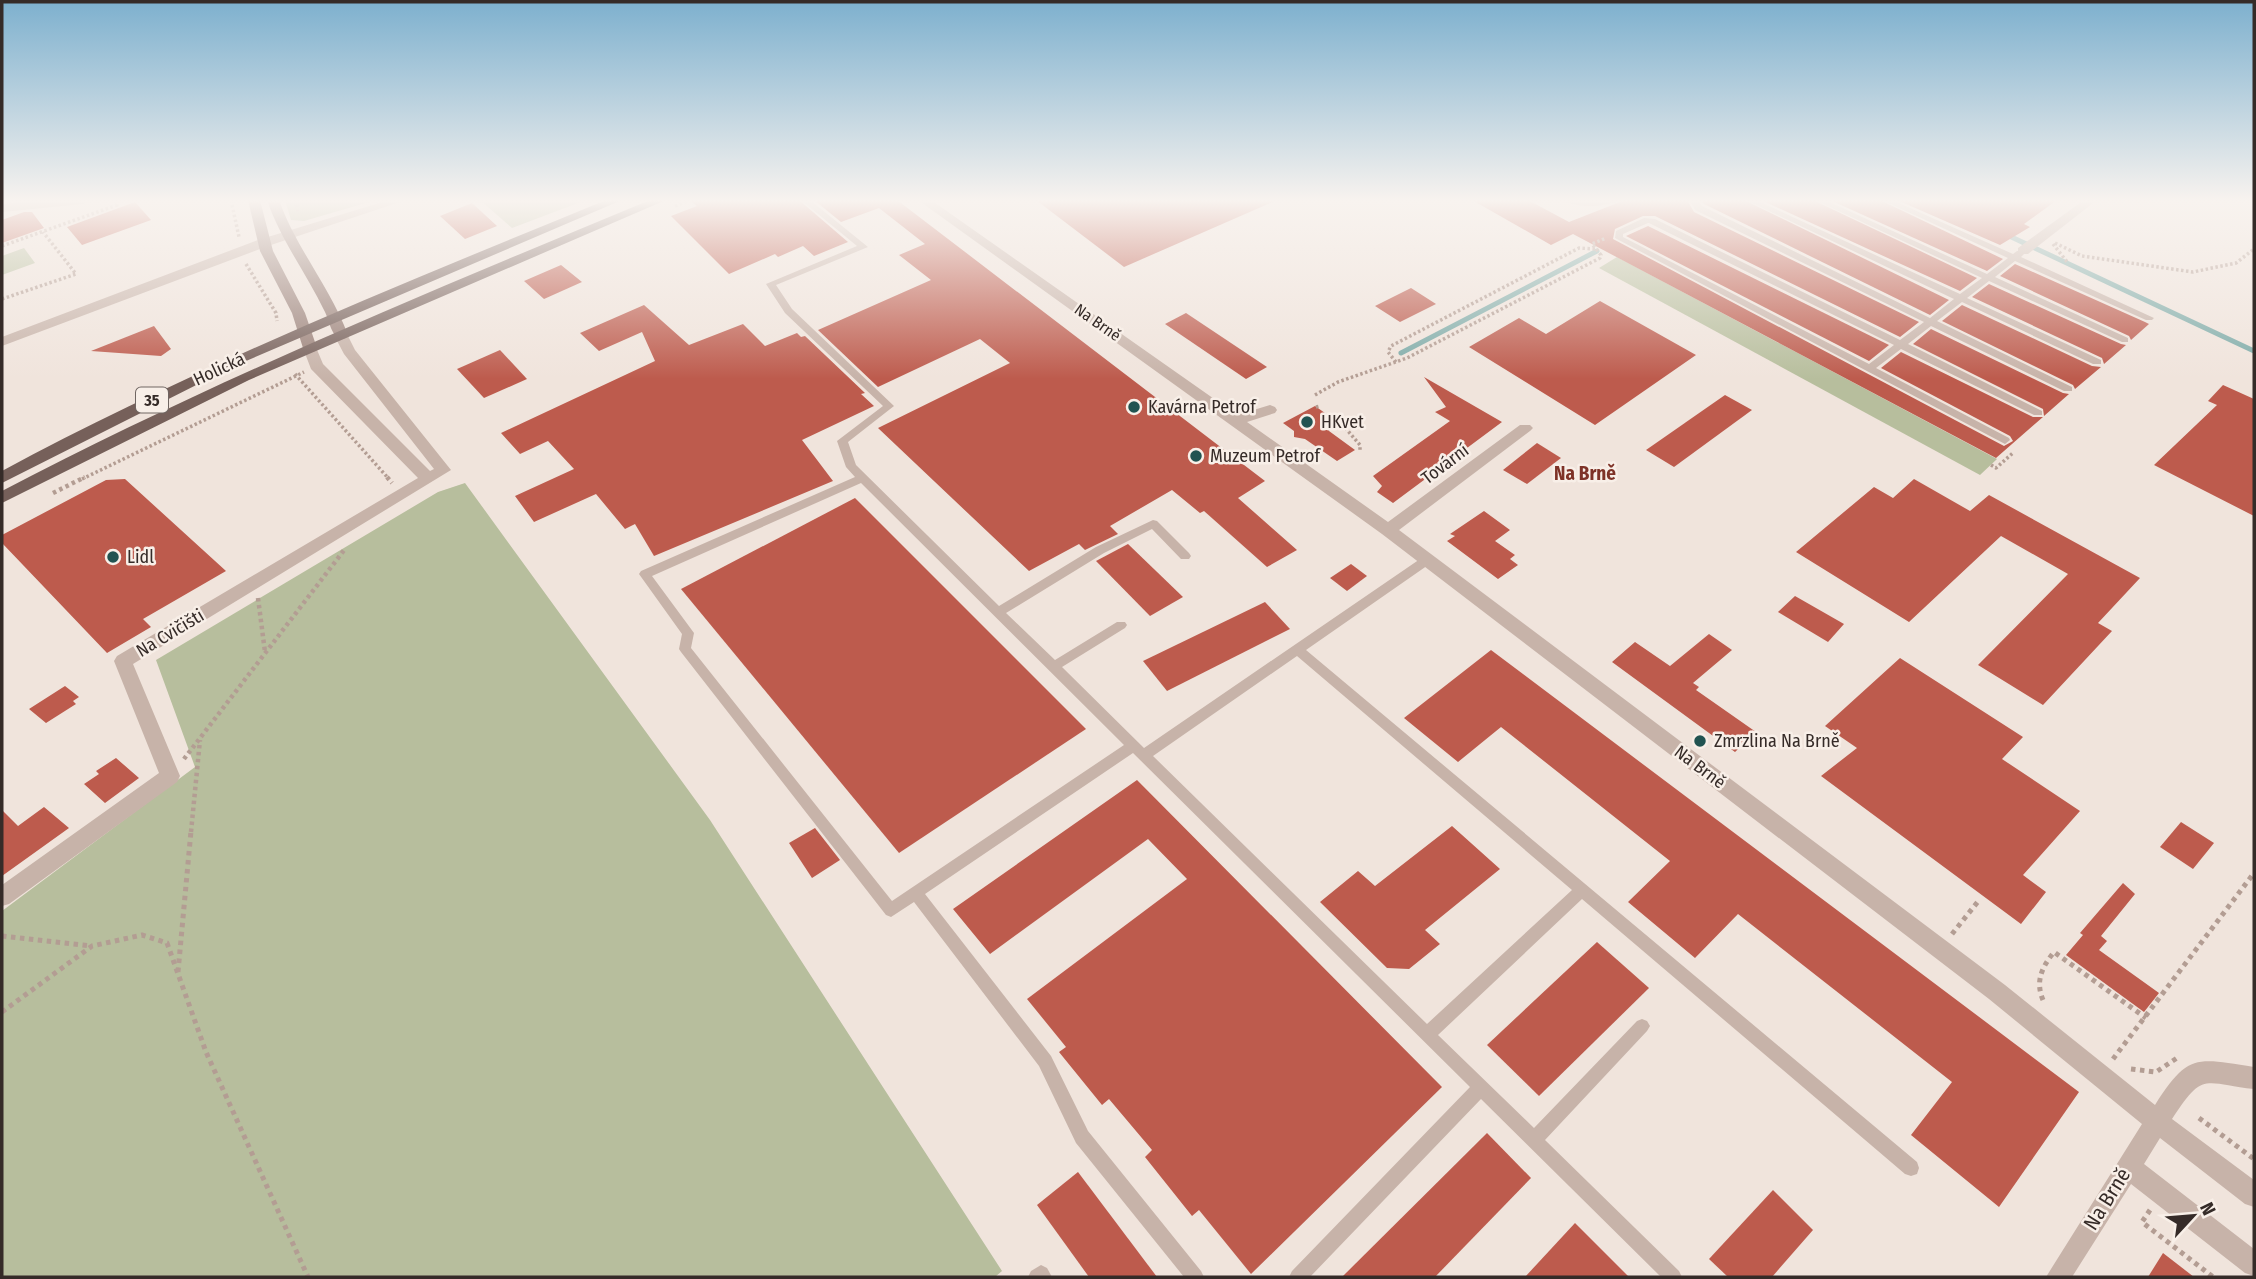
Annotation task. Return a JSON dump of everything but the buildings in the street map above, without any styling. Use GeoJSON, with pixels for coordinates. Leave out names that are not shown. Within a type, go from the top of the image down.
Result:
{"type":"FeatureCollection","features":[{"type":"Feature","properties":{"kind":"main road","name":"35"},"geometry":{"type":"LineString","coordinates":[[306,329],[473,260]]}},
{"type":"Feature","properties":{"kind":"main road","name":"35"},"geometry":{"type":"LineString","coordinates":[[341,335],[519,260]]}},
{"type":"Feature","properties":{"kind":"main road","name":"Holická"},"geometry":{"type":"LineString","coordinates":[[2,478],[80,434],[306,329]]}},
{"type":"Feature","properties":{"kind":"main road","name":"Holická"},"geometry":{"type":"LineString","coordinates":[[2,498],[88,451],[341,335]]}},
{"type":"Feature","properties":{"kind":"street"},"geometry":{"type":"LineString","coordinates":[[2,342],[219,260]]}},
{"type":"Feature","properties":{"kind":"street"},"geometry":{"type":"LineString","coordinates":[[271,260],[306,329],[316,366],[428,478],[443,470],[349,351],[336,317],[300,260]]}},
{"type":"Feature","properties":{"kind":"street","name":"Na Brně"},"geometry":{"type":"LineString","coordinates":[[1010,260],[1388,530],[1997,992],[2107,1068],[2156,1122],[2254,1195]]}},
{"type":"Feature","properties":{"kind":"street"},"geometry":{"type":"LineString","coordinates":[[1237,420],[1270,410]]}},
{"type":"Feature","properties":{"kind":"street","name":"Tovární"},"geometry":{"type":"LineString","coordinates":[[1388,530],[1525,428]]}},
{"type":"Feature","properties":{"kind":"street","name":"Na Cvičišti"},"geometry":{"type":"LineString","coordinates":[[170,776],[123,661],[428,478]]}},
{"type":"Feature","properties":{"kind":"street"},"geometry":{"type":"LineString","coordinates":[[2,897],[170,776]]}},
{"type":"Feature","properties":{"kind":"street"},"geometry":{"type":"LineString","coordinates":[[2156,1122],[2182,1083],[2202,1071],[2254,1078]]}},
{"type":"Feature","properties":{"kind":"street","name":"Na Brně"},"geometry":{"type":"LineString","coordinates":[[2057,1277],[2156,1122]]}},
{"type":"Feature","properties":{"kind":"street"},"geometry":{"type":"LineString","coordinates":[[2128,1166],[2254,1264]]}},
{"type":"Feature","properties":{"kind":"lane"},"geometry":{"type":"LineString","coordinates":[[831,260],[771,284],[788,311],[889,406],[842,441],[851,467],[1673,1277]]}},
{"type":"Feature","properties":{"kind":"lane"},"geometry":{"type":"LineString","coordinates":[[1660,260],[2004,440]]}},
{"type":"Feature","properties":{"kind":"lane"},"geometry":{"type":"LineString","coordinates":[[1732,260],[2038,413]]}},
{"type":"Feature","properties":{"kind":"lane"},"geometry":{"type":"LineString","coordinates":[[1803,260],[2068,389]]}},
{"type":"Feature","properties":{"kind":"lane"},"geometry":{"type":"LineString","coordinates":[[1877,260],[2097,362]]}},
{"type":"Feature","properties":{"kind":"lane"},"geometry":{"type":"LineString","coordinates":[[1950,260],[2125,340]]}},
{"type":"Feature","properties":{"kind":"lane"},"geometry":{"type":"LineString","coordinates":[[1869,369],[2011,260]]}},
{"type":"Feature","properties":{"kind":"lane"},"geometry":{"type":"LineString","coordinates":[[2031,260],[2149,318]]}},
{"type":"Feature","properties":{"kind":"lane"},"geometry":{"type":"LineString","coordinates":[[862,478],[645,574],[688,633],[685,649],[891,910],[1297,649],[1427,559]]}},
{"type":"Feature","properties":{"kind":"lane"},"geometry":{"type":"LineString","coordinates":[[998,612],[1100,550],[1153,524],[1185,556]]}},
{"type":"Feature","properties":{"kind":"lane"},"geometry":{"type":"LineString","coordinates":[[1053,667],[1121,625]]}},
{"type":"Feature","properties":{"kind":"lane"},"geometry":{"type":"LineString","coordinates":[[1297,649],[1911,1168]]}},
{"type":"Feature","properties":{"kind":"lane"},"geometry":{"type":"LineString","coordinates":[[1427,1035],[1582,890]]}},
{"type":"Feature","properties":{"kind":"lane"},"geometry":{"type":"LineString","coordinates":[[915,893],[1045,1061],[1082,1137],[1195,1277]]}},
{"type":"Feature","properties":{"kind":"lane"},"geometry":{"type":"LineString","coordinates":[[1534,1140],[1642,1026]]}},
{"type":"Feature","properties":{"kind":"lane"},"geometry":{"type":"LineString","coordinates":[[1298,1277],[1481,1087]]}},
{"type":"Feature","properties":{"kind":"lane"},"geometry":{"type":"LineString","coordinates":[[1037,1277],[1041,1274],[1043,1277]]}},
{"type":"Feature","properties":{"kind":"path"},"geometry":{"type":"LineString","coordinates":[[2,299],[76,274],[65,260]]}},
{"type":"Feature","properties":{"kind":"path"},"geometry":{"type":"LineString","coordinates":[[1396,362],[1388,352],[1391,346],[1557,260]]}},
{"type":"Feature","properties":{"kind":"path"},"geometry":{"type":"LineString","coordinates":[[1315,395],[1338,382],[1396,362],[1597,260]]}},
{"type":"Feature","properties":{"kind":"path"},"geometry":{"type":"LineString","coordinates":[[2065,260],[2068,263]]}},
{"type":"Feature","properties":{"kind":"path"},"geometry":{"type":"LineString","coordinates":[[2108,260],[2193,272],[2236,263],[2240,260]]}},
{"type":"Feature","properties":{"kind":"path"},"geometry":{"type":"LineString","coordinates":[[51,494],[316,366]]}},
{"type":"Feature","properties":{"kind":"path"},"geometry":{"type":"LineString","coordinates":[[297,375],[402,494]]}},
{"type":"Feature","properties":{"kind":"path"},"geometry":{"type":"LineString","coordinates":[[1342,424],[1360,445],[1360,452]]}},
{"type":"Feature","properties":{"kind":"path"},"geometry":{"type":"LineString","coordinates":[[170,776],[342,553]]}},
{"type":"Feature","properties":{"kind":"path"},"geometry":{"type":"LineString","coordinates":[[255,581],[265,653]]}},
{"type":"Feature","properties":{"kind":"path"},"geometry":{"type":"LineString","coordinates":[[178,972],[200,740]]}},
{"type":"Feature","properties":{"kind":"path"},"geometry":{"type":"LineString","coordinates":[[2107,1068],[2254,873]]}},
{"type":"Feature","properties":{"kind":"path"},"geometry":{"type":"LineString","coordinates":[[2,936],[92,946],[142,935],[167,943],[206,1052],[308,1277]]}},
{"type":"Feature","properties":{"kind":"path"},"geometry":{"type":"LineString","coordinates":[[2,1012],[92,946]]}},
{"type":"Feature","properties":{"kind":"path"},"geometry":{"type":"LineString","coordinates":[[2046,1004],[2040,994],[2038,978],[2043,965],[2054,952],[2146,1018]]}},
{"type":"Feature","properties":{"kind":"path"},"geometry":{"type":"LineString","coordinates":[[2103,1053],[2107,1068]]}},
{"type":"Feature","properties":{"kind":"path"},"geometry":{"type":"LineString","coordinates":[[2107,1068],[2156,1072],[2179,1056],[2189,1056]]}},
{"type":"Feature","properties":{"kind":"path"},"geometry":{"type":"LineString","coordinates":[[2199,1118],[2252,1157],[2254,1148]]}},
{"type":"Feature","properties":{"kind":"path"},"geometry":{"type":"LineString","coordinates":[[2161,1192],[2143,1222],[2213,1277]]}},
{"type":"Feature","properties":{"kind":"green space"},"geometry":{"type":"Polygon","coordinates":[[[2,260],[33,260],[35,263],[2,275],[2,260]]]}},
{"type":"Feature","properties":{"kind":"green space"},"geometry":{"type":"Polygon","coordinates":[[[1613,260],[1622,260],[1997,459],[1980,475],[1599,268],[1613,260]]]}},
{"type":"Feature","properties":{"kind":"green space"},"geometry":{"type":"Polygon","coordinates":[[[465,483],[710,820],[1002,1271],[995,1277],[2,1277],[2,911],[195,767],[156,660],[438,492],[465,483]]]}},
{"type":"Feature","properties":{"kind":"waterway"},"geometry":{"type":"LineString","coordinates":[[1401,353],[1580,260]]}},
{"type":"Feature","properties":{"kind":"waterway"},"geometry":{"type":"LineString","coordinates":[[2060,260],[2254,351]]}},
{"type":"Feature","properties":{"kind":"place","name":"Kavárna Petrof"},"geometry":{"type":"Point","coordinates":[1134,407]}},
{"type":"Feature","properties":{"kind":"place","name":"HKvet"},"geometry":{"type":"Point","coordinates":[1307,422]}},
{"type":"Feature","properties":{"kind":"place","name":"Muzeum Petrof"},"geometry":{"type":"Point","coordinates":[1196,456]}},
{"type":"Feature","properties":{"kind":"place","name":"Lidl"},"geometry":{"type":"Point","coordinates":[113,557]}},
{"type":"Feature","properties":{"kind":"place","name":"Zmrzlina Na Brně"},"geometry":{"type":"Point","coordinates":[1700,741]}},
{"type":"Feature","properties":{"kind":"district","name":"Na Brně"},"geometry":{"type":"Point","coordinates":[1585,473]}}]}
